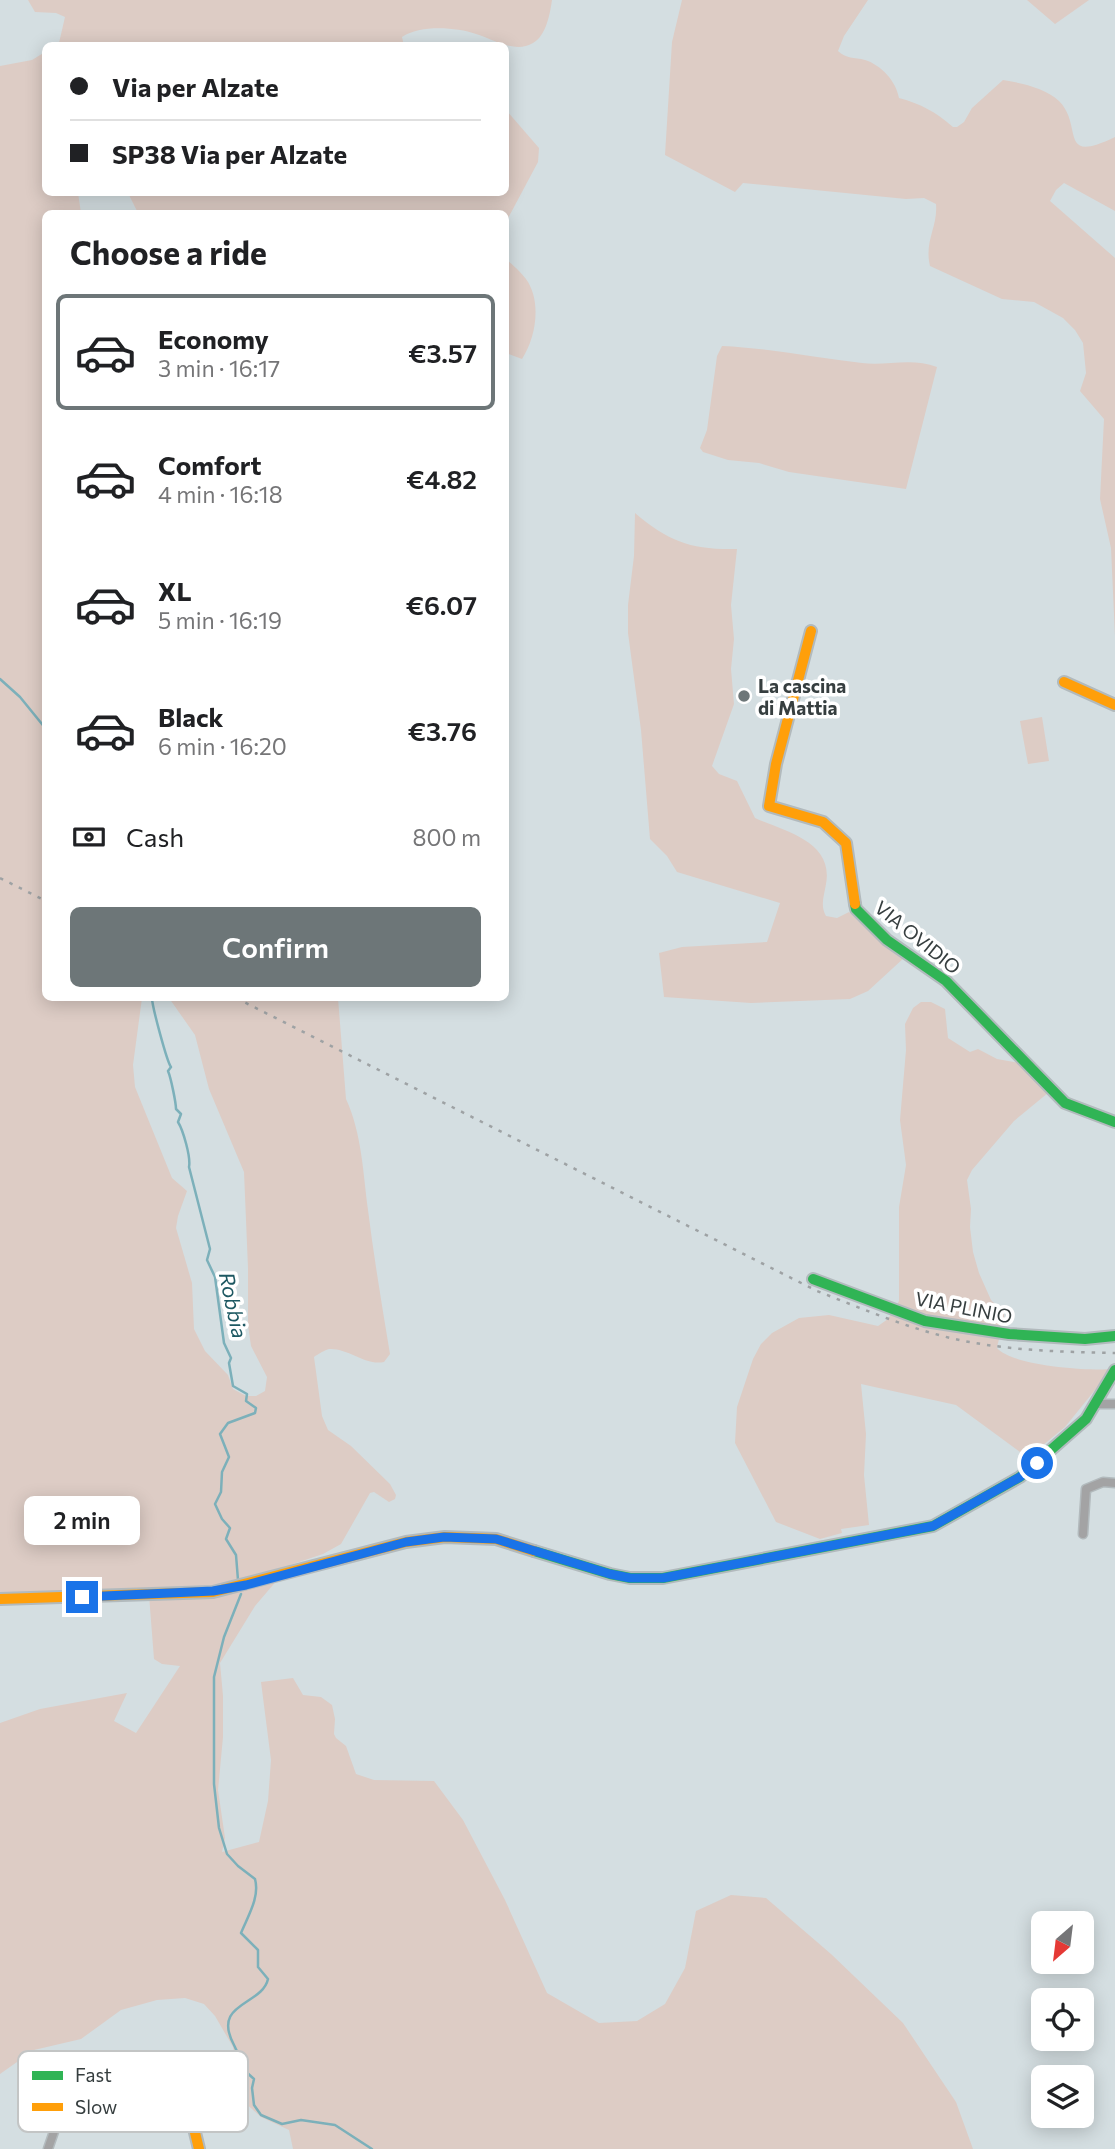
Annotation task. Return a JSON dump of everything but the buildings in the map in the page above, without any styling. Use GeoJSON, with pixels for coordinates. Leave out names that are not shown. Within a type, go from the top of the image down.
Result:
{"type":"FeatureCollection","features":[{"type":"Feature","properties":{"kind":"street","name":"VIA OVIDIO"},"geometry":{"type":"LineString","coordinates":[[811,631],[776,764],[769,806],[823,821],[846,843],[856,909],[887,940],[946,981],[1065,1103],[1115,1122]]}},
{"type":"Feature","properties":{"kind":"street"},"geometry":{"type":"LineString","coordinates":[[1063,682],[1115,705]]}},
{"type":"Feature","properties":{"kind":"street","name":"VIA PLINIO"},"geometry":{"type":"LineString","coordinates":[[813,1279],[925,1321],[1009,1334],[1085,1339],[1115,1336]]}},
{"type":"Feature","properties":{"kind":"street"},"geometry":{"type":"LineString","coordinates":[[0,1599],[213,1591],[246,1585],[406,1542],[473,1536],[519,1544],[610,1574],[647,1579],[663,1578],[933,1526],[1020,1477],[1086,1419],[1114,1372]]}},
{"type":"Feature","properties":{"kind":"street"},"geometry":{"type":"LineString","coordinates":[[1095,1404],[1115,1404]]}},
{"type":"Feature","properties":{"kind":"street"},"geometry":{"type":"LineString","coordinates":[[1083,1534],[1086,1489],[1103,1482],[1115,1483]]}},
{"type":"Feature","properties":{"kind":"street"},"geometry":{"type":"LineString","coordinates":[[48,2149],[54,2132]]}},
{"type":"Feature","properties":{"kind":"shaded area"},"geometry":{"type":"Polygon","coordinates":[[[28,0],[552,0],[549,18],[541,35],[533,43],[519,47],[468,32],[438,28],[409,33],[402,37],[403,42],[59,42],[65,17],[56,13],[35,12],[28,0]]]}},
{"type":"Feature","properties":{"kind":"shaded area"},"geometry":{"type":"Polygon","coordinates":[[[682,0],[868,0],[844,36],[838,51],[847,57],[871,62],[882,70],[895,86],[899,98],[928,109],[953,127],[957,127],[964,122],[972,108],[1003,80],[1010,81],[1040,89],[1054,96],[1066,111],[1078,145],[1097,145],[1115,137],[1115,211],[1064,183],[1050,201],[1115,258],[1115,636],[1111,548],[1100,499],[1104,419],[1080,391],[1086,373],[1083,343],[1075,330],[1063,318],[1034,302],[1002,299],[930,266],[929,249],[936,204],[924,198],[906,199],[743,183],[735,192],[665,155],[672,42],[682,0]]]}},
{"type":"Feature","properties":{"kind":"shaded area"},"geometry":{"type":"Polygon","coordinates":[[[1027,0],[1089,0],[1055,24],[1027,0]]]}},
{"type":"Feature","properties":{"kind":"shaded area"},"geometry":{"type":"Polygon","coordinates":[[[42,54],[42,196],[78,196],[81,210],[42,210],[42,1001],[142,1001],[133,1065],[135,1087],[172,1178],[187,1191],[176,1228],[192,1283],[194,1329],[205,1351],[228,1375],[233,1389],[246,1396],[256,1396],[265,1391],[267,1377],[251,1346],[248,1325],[244,1172],[209,1089],[195,1035],[171,1001],[338,1001],[346,1099],[361,1154],[390,1354],[384,1362],[377,1363],[336,1349],[327,1350],[314,1357],[322,1416],[328,1430],[351,1446],[390,1484],[396,1495],[395,1499],[389,1502],[374,1492],[370,1493],[341,1544],[323,1554],[290,1565],[255,1606],[220,1663],[223,1737],[218,1790],[225,1838],[222,1852],[259,1842],[268,1801],[271,1760],[261,1682],[293,1678],[303,1695],[321,1697],[332,1705],[334,1734],[346,1746],[356,1774],[374,1780],[434,1781],[463,1820],[505,1900],[547,1993],[599,2023],[637,2021],[665,2004],[685,1968],[696,1911],[731,1895],[766,1898],[831,1954],[903,2023],[956,2102],[973,2149],[293,2149],[289,2130],[261,2117],[248,2105],[248,2051],[234,2051],[215,2016],[204,2004],[185,1998],[157,2000],[121,2010],[81,2039],[33,2051],[18,2051],[18,2061],[0,2074],[0,1723],[40,1709],[127,1693],[114,1721],[136,1733],[180,1666],[162,1664],[154,1659],[149,1595],[0,1603],[0,66],[32,60],[42,54]]]}},
{"type":"Feature","properties":{"kind":"shaded area"},"geometry":{"type":"Polygon","coordinates":[[[509,113],[539,148],[538,162],[509,216],[509,210],[136,210],[130,196],[509,196],[509,113]]]}},
{"type":"Feature","properties":{"kind":"shaded area"},"geometry":{"type":"Polygon","coordinates":[[[509,262],[526,279],[534,298],[534,330],[522,359],[509,354],[509,262]]]}},
{"type":"Feature","properties":{"kind":"shaded area"},"geometry":{"type":"Polygon","coordinates":[[[722,346],[871,364],[909,362],[937,367],[906,489],[789,472],[759,463],[728,460],[703,452],[700,448],[707,430],[717,356],[722,346]]]}},
{"type":"Feature","properties":{"kind":"shaded area"},"geometry":{"type":"Polygon","coordinates":[[[635,513],[659,531],[682,542],[707,548],[737,549],[731,605],[734,704],[712,766],[719,774],[737,781],[755,818],[792,833],[815,848],[822,857],[826,869],[823,905],[826,916],[837,918],[849,912],[874,936],[905,957],[868,991],[850,999],[751,1003],[664,997],[659,953],[682,947],[767,942],[780,903],[677,872],[667,856],[650,839],[641,730],[628,633],[635,513]]]}},
{"type":"Feature","properties":{"kind":"shaded area"},"geometry":{"type":"Polygon","coordinates":[[[1042,717],[1049,761],[1028,764],[1020,721],[1042,717]]]}},
{"type":"Feature","properties":{"kind":"shaded area"},"geometry":{"type":"Polygon","coordinates":[[[921,1002],[931,1002],[945,1009],[948,1038],[970,1052],[978,1049],[997,1059],[1036,1066],[1054,1088],[1014,1121],[972,1170],[967,1180],[973,1252],[991,1300],[1004,1313],[997,1348],[1018,1359],[1034,1363],[1069,1368],[1112,1369],[1065,1427],[1025,1460],[1020,1452],[956,1405],[861,1384],[866,1434],[864,1475],[869,1525],[841,1529],[842,1533],[820,1539],[776,1522],[735,1443],[737,1407],[753,1359],[761,1344],[772,1333],[799,1318],[829,1315],[878,1326],[888,1319],[899,1301],[899,1207],[906,1165],[900,1120],[906,1050],[905,1024],[913,1008],[921,1002]]]}},
{"type":"Feature","properties":{"kind":"waterway","name":"Robbia"},"geometry":{"type":"LineString","coordinates":[[0,679],[20,697],[42,724]]}},
{"type":"Feature","properties":{"kind":"waterway","name":"Robbia"},"geometry":{"type":"LineString","coordinates":[[152,1001],[171,1067],[168,1071],[176,1109],[181,1114],[178,1122],[186,1144],[189,1167],[210,1249],[207,1260],[215,1277],[224,1343],[231,1358],[229,1363],[233,1386],[247,1394],[246,1401],[256,1408],[255,1413],[228,1423],[220,1434],[229,1457],[222,1472],[221,1492],[215,1504],[230,1528],[226,1539],[236,1555],[238,1580]]}},
{"type":"Feature","properties":{"kind":"waterway"},"geometry":{"type":"LineString","coordinates":[[237,2051],[229,2031],[229,2020],[233,2012],[264,1988],[268,1979],[258,1967],[258,1950],[241,1933],[255,1900],[255,1879],[227,1854],[219,1828],[214,1784],[214,1677],[224,1637],[241,1594]]}},
{"type":"Feature","properties":{"kind":"waterway"},"geometry":{"type":"LineString","coordinates":[[248,2074],[254,2079],[254,2105],[261,2115],[282,2124],[301,2120],[335,2125],[372,2149]]}},
{"type":"Feature","properties":{"kind":"railway"},"geometry":{"type":"LineString","coordinates":[[0,878],[42,899]]}},
{"type":"Feature","properties":{"kind":"railway"},"geometry":{"type":"LineString","coordinates":[[242,1001],[817,1291],[895,1321],[955,1339],[992,1346],[1115,1353]]}},
{"type":"Feature","properties":{"kind":"traffic: fast"},"geometry":{"type":"LineString","coordinates":[[855,904],[856,909],[887,940],[946,981],[1065,1103],[1115,1122]]}},
{"type":"Feature","properties":{"kind":"traffic: fast"},"geometry":{"type":"LineString","coordinates":[[813,1279],[925,1321],[1009,1334],[1085,1339],[1115,1336]]}},
{"type":"Feature","properties":{"kind":"traffic: fast"},"geometry":{"type":"LineString","coordinates":[[534,1551],[610,1574],[630,1578],[663,1578],[933,1526],[1020,1477],[1086,1419],[1115,1370]]}},
{"type":"Feature","properties":{"kind":"traffic: slow"},"geometry":{"type":"LineString","coordinates":[[811,631],[776,764],[769,806],[823,822],[846,843],[855,904]]}},
{"type":"Feature","properties":{"kind":"traffic: slow"},"geometry":{"type":"LineString","coordinates":[[1064,682],[1115,705]]}},
{"type":"Feature","properties":{"kind":"traffic: slow"},"geometry":{"type":"LineString","coordinates":[[0,1599],[213,1592],[406,1542],[445,1537],[496,1539],[534,1551]]}},
{"type":"Feature","properties":{"kind":"traffic: slow"},"geometry":{"type":"LineString","coordinates":[[195,2132],[199,2149]]}},
{"type":"Feature","properties":{"kind":"place","name":"La cascina di Mattia"},"geometry":{"type":"Point","coordinates":[744,696]}},
{"type":"Feature","properties":{"kind":"route"},"geometry":{"type":"LineString","coordinates":[[82,1597],[213,1591],[246,1585],[406,1542],[473,1536],[519,1544],[610,1574],[630,1578],[663,1578],[933,1526],[1020,1477],[1037,1463]]}}]}
